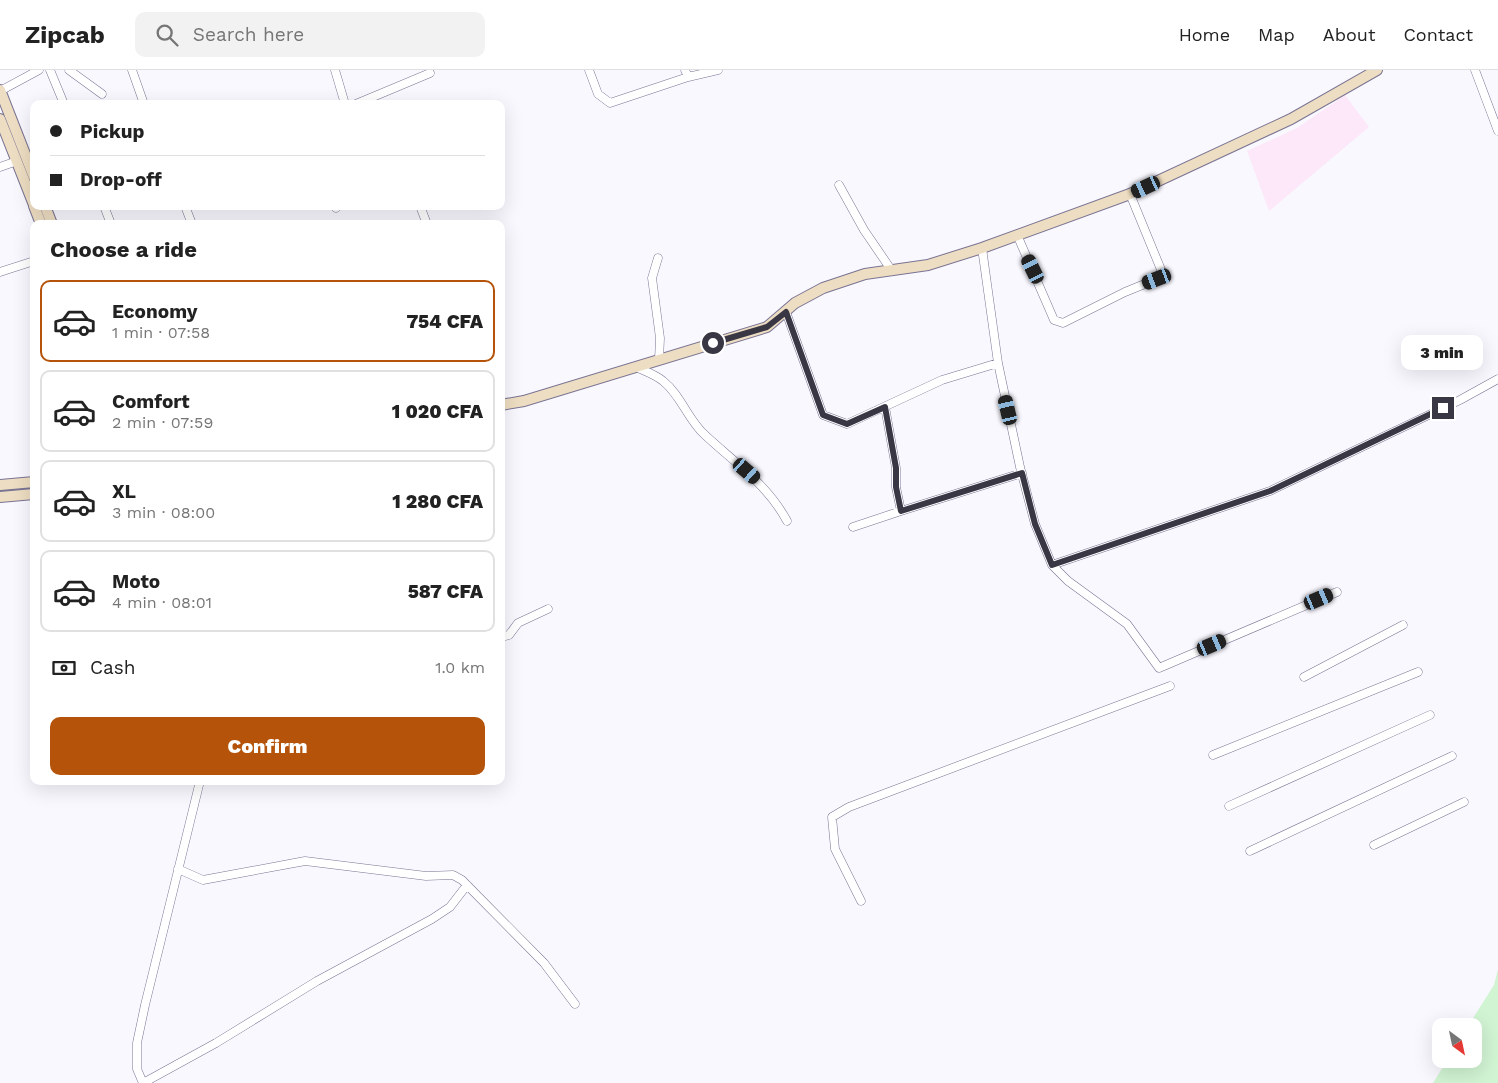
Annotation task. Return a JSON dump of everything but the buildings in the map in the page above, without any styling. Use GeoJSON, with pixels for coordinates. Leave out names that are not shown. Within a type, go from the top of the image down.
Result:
{"type":"FeatureCollection","features":[{"type":"Feature","properties":{"kind":"street"},"geometry":{"type":"LineString","coordinates":[[30,167],[0,90],[39,70]]}},
{"type":"Feature","properties":{"kind":"street"},"geometry":{"type":"LineString","coordinates":[[50,70],[62,100]]}},
{"type":"Feature","properties":{"kind":"street"},"geometry":{"type":"LineString","coordinates":[[69,70],[102,94]]}},
{"type":"Feature","properties":{"kind":"street"},"geometry":{"type":"LineString","coordinates":[[132,70],[143,100]]}},
{"type":"Feature","properties":{"kind":"street"},"geometry":{"type":"LineString","coordinates":[[335,70],[343,100]]}},
{"type":"Feature","properties":{"kind":"street"},"geometry":{"type":"LineString","coordinates":[[590,70],[598,94],[610,103],[686,73],[718,70]]}},
{"type":"Feature","properties":{"kind":"street"},"geometry":{"type":"LineString","coordinates":[[505,404],[767,327],[795,303],[823,288],[866,274],[892,272],[928,265],[1018,236],[1130,194],[1291,119],[1377,70]]}},
{"type":"Feature","properties":{"kind":"street"},"geometry":{"type":"LineString","coordinates":[[1475,70],[1498,131]]}},
{"type":"Feature","properties":{"kind":"street"},"geometry":{"type":"LineString","coordinates":[[365,100],[430,73]]}},
{"type":"Feature","properties":{"kind":"street"},"geometry":{"type":"LineString","coordinates":[[377,95],[379,100]]}},
{"type":"Feature","properties":{"kind":"street"},"geometry":{"type":"LineString","coordinates":[[0,119],[30,195]]}},
{"type":"Feature","properties":{"kind":"street"},"geometry":{"type":"LineString","coordinates":[[0,167],[17,161]]}},
{"type":"Feature","properties":{"kind":"street"},"geometry":{"type":"LineString","coordinates":[[839,185],[864,230],[892,272]]}},
{"type":"Feature","properties":{"kind":"street"},"geometry":{"type":"LineString","coordinates":[[1018,236],[1054,320],[1063,323],[1124,292],[1157,279],[1162,272],[1130,194]]}},
{"type":"Feature","properties":{"kind":"street"},"geometry":{"type":"LineString","coordinates":[[982,248],[998,363],[1035,524],[1052,565],[1068,581],[1127,624],[1158,668],[1337,592]]}},
{"type":"Feature","properties":{"kind":"street"},"geometry":{"type":"LineString","coordinates":[[658,258],[652,278],[660,338],[659,360]]}},
{"type":"Feature","properties":{"kind":"street"},"geometry":{"type":"LineString","coordinates":[[0,272],[30,262]]}},
{"type":"Feature","properties":{"kind":"street"},"geometry":{"type":"LineString","coordinates":[[786,312],[823,415],[847,424],[942,380],[998,363]]}},
{"type":"Feature","properties":{"kind":"street"},"geometry":{"type":"LineString","coordinates":[[636,367],[662,380],[674,391],[687,414],[704,434],[757,479],[777,502],[787,521]]}},
{"type":"Feature","properties":{"kind":"street"},"geometry":{"type":"LineString","coordinates":[[1052,565],[1270,491],[1460,400],[1498,379]]}},
{"type":"Feature","properties":{"kind":"street"},"geometry":{"type":"LineString","coordinates":[[885,407],[896,468],[896,487],[901,511]]}},
{"type":"Feature","properties":{"kind":"street"},"geometry":{"type":"LineString","coordinates":[[854,527],[1022,473]]}},
{"type":"Feature","properties":{"kind":"street"},"geometry":{"type":"LineString","coordinates":[[0,485],[30,482]]}},
{"type":"Feature","properties":{"kind":"street"},"geometry":{"type":"LineString","coordinates":[[0,497],[30,494]]}},
{"type":"Feature","properties":{"kind":"street"},"geometry":{"type":"LineString","coordinates":[[505,636],[509,635],[518,623],[548,609]]}},
{"type":"Feature","properties":{"kind":"street"},"geometry":{"type":"LineString","coordinates":[[1304,677],[1403,625]]}},
{"type":"Feature","properties":{"kind":"street"},"geometry":{"type":"LineString","coordinates":[[1212,755],[1418,672]]}},
{"type":"Feature","properties":{"kind":"street"},"geometry":{"type":"LineString","coordinates":[[860,901],[836,849],[832,817],[858,803],[1170,686]]}},
{"type":"Feature","properties":{"kind":"street"},"geometry":{"type":"LineString","coordinates":[[1229,806],[1430,715]]}},
{"type":"Feature","properties":{"kind":"street"},"geometry":{"type":"LineString","coordinates":[[1250,851],[1452,756]]}},
{"type":"Feature","properties":{"kind":"street"},"geometry":{"type":"LineString","coordinates":[[199,785],[137,1043],[137,1069],[144,1082],[216,1043],[317,981],[432,919],[450,906],[467,885]]}},
{"type":"Feature","properties":{"kind":"street"},"geometry":{"type":"LineString","coordinates":[[1374,845],[1464,802]]}},
{"type":"Feature","properties":{"kind":"street"},"geometry":{"type":"LineString","coordinates":[[178,870],[203,880],[305,861],[426,876],[453,875],[467,885],[544,963],[575,1004]]}},
{"type":"Feature","properties":{"kind":"shaded area"},"geometry":{"type":"Polygon","coordinates":[[[1345,95],[1369,127],[1269,211],[1247,151],[1297,128],[1345,95]]]}},
{"type":"Feature","properties":{"kind":"green space"},"geometry":{"type":"Polygon","coordinates":[[[1498,969],[1498,1083],[1433,1083],[1442,1068],[1482,1068],[1482,1018],[1473,1018],[1494,985],[1498,969]]]}},
{"type":"Feature","properties":{"kind":"route"},"geometry":{"type":"LineString","coordinates":[[713,343],[767,327],[786,312],[805,360],[823,415],[847,424],[885,407],[896,468],[896,487],[901,511],[1022,473],[1035,524],[1052,565],[1270,491],[1443,408]]}}]}
